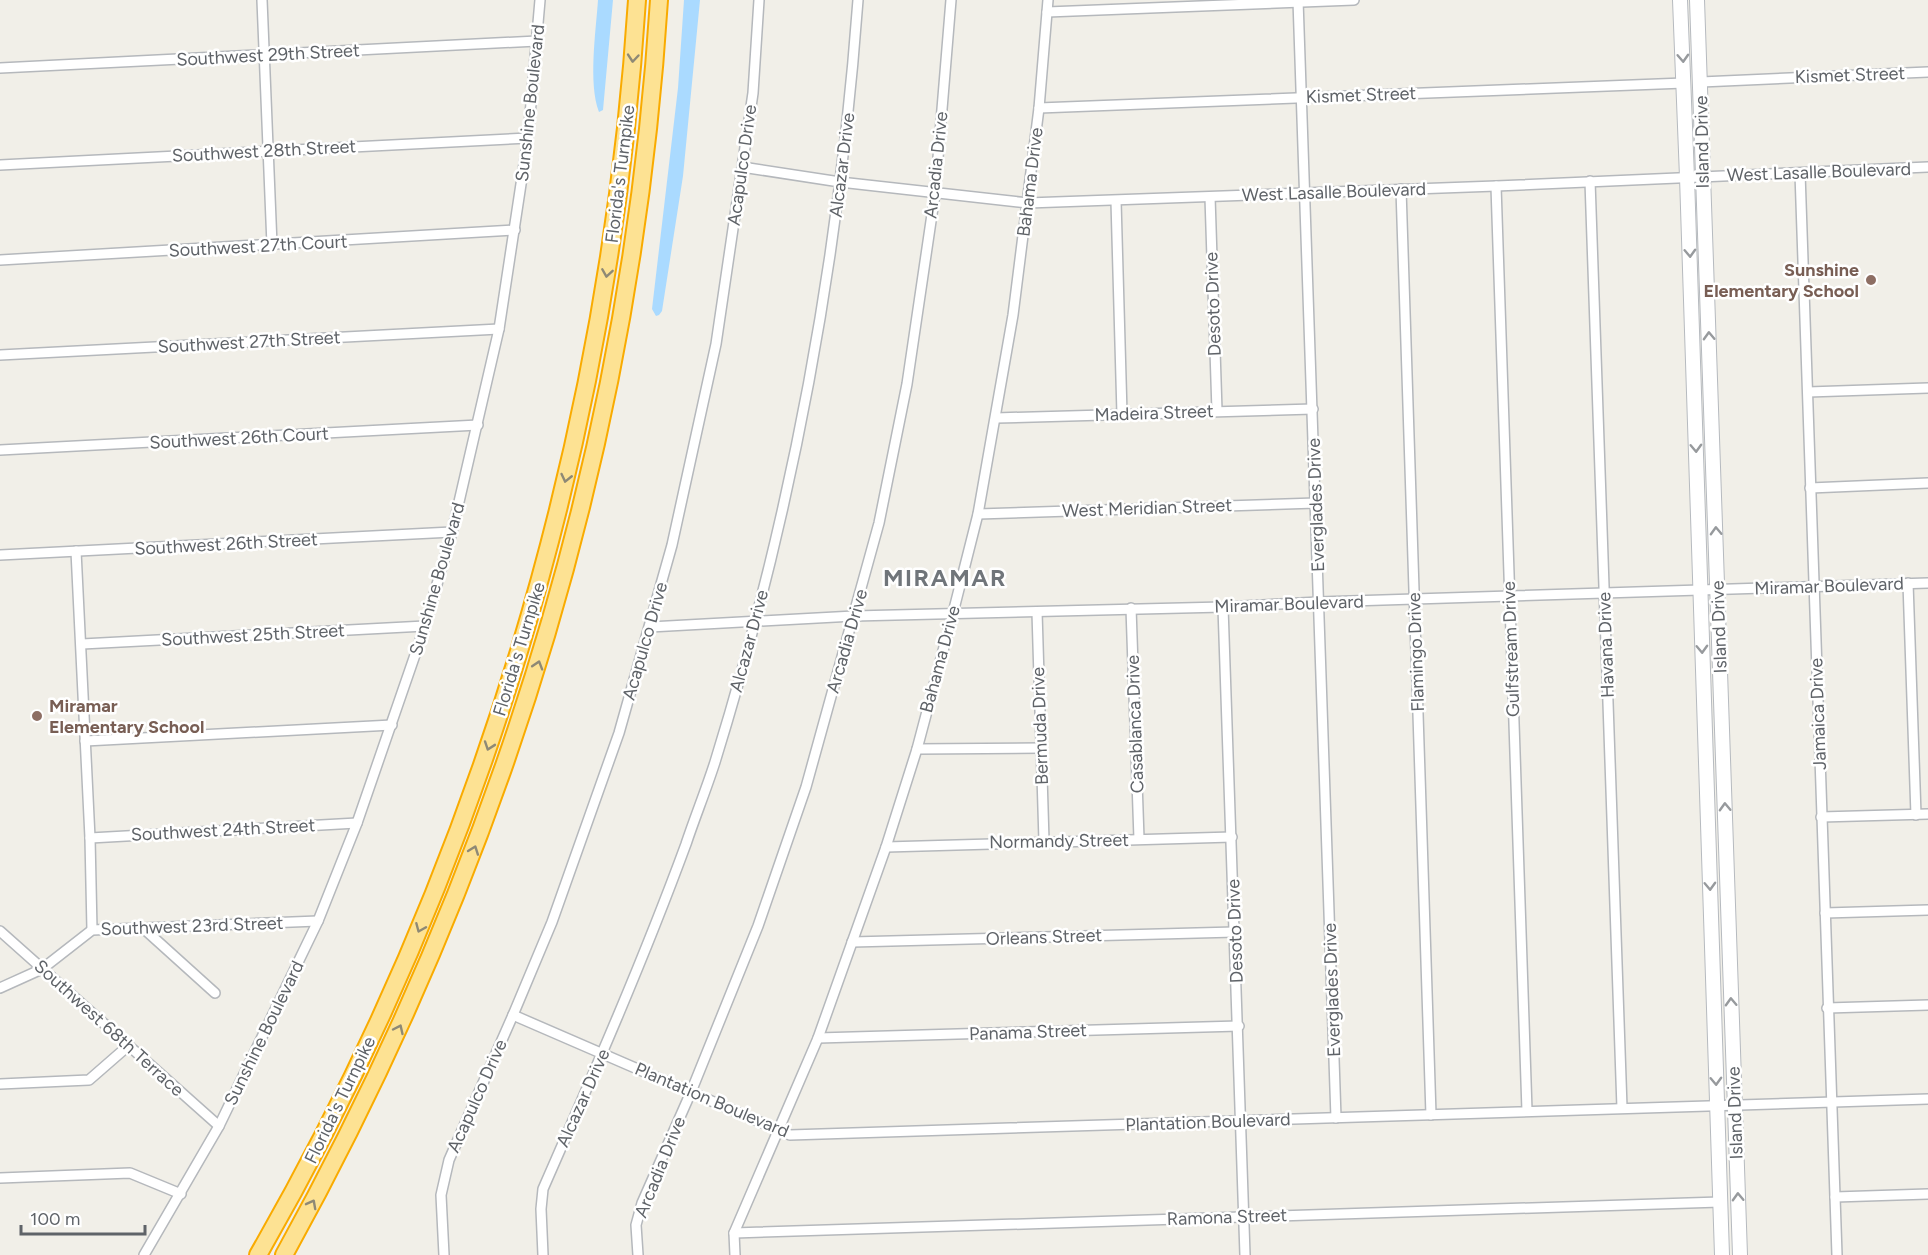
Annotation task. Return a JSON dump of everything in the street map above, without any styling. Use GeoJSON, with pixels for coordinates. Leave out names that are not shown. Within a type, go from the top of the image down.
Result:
{"type":"FeatureCollection","features":[{"type":"Feature","properties":{"kind":"highway","name":"Florida's Turnpike"},"geometry":{"type":"LineString","coordinates":[[258,1255],[314,1155],[400,976],[448,858],[515,666],[563,490],[600,317],[624,146],[638,0]]}},
{"type":"Feature","properties":{"kind":"highway","name":"Florida's Turnpike"},"geometry":{"type":"LineString","coordinates":[[284,1255],[351,1129],[419,986],[492,802],[546,640],[586,488],[623,308],[643,172],[659,0]]}},
{"type":"Feature","properties":{"kind":"street"},"geometry":{"type":"LineString","coordinates":[[262,0],[272,245]]}},
{"type":"Feature","properties":{"kind":"street","name":"Sunshine Boulevard"},"geometry":{"type":"LineString","coordinates":[[144,1255],[219,1126],[318,921],[357,823],[425,626],[452,532],[499,329],[528,138],[540,0]]}},
{"type":"Feature","properties":{"kind":"street","name":"Acapulco Drive"},"geometry":{"type":"LineString","coordinates":[[444,1255],[441,1195],[448,1160],[552,922],[615,744],[672,545],[716,344],[753,93],[759,0]]}},
{"type":"Feature","properties":{"kind":"street","name":"Alcazar Drive"},"geometry":{"type":"LineString","coordinates":[[543,1255],[541,1209],[543,1189],[603,1054],[664,903],[714,765],[756,622],[781,519],[814,362],[851,94],[858,0]]}},
{"type":"Feature","properties":{"kind":"street","name":"Arcadia Drive"},"geometry":{"type":"LineString","coordinates":[[638,1255],[636,1225],[642,1203],[692,1092],[758,926],[802,798],[879,523],[907,384],[934,194],[951,0]]}},
{"type":"Feature","properties":{"kind":"street","name":"Bahama Drive"},"geometry":{"type":"LineString","coordinates":[[735,1255],[734,1233],[818,1038],[886,847],[917,749],[978,514],[1013,315],[1039,108],[1048,0]]}},
{"type":"Feature","properties":{"kind":"street"},"geometry":{"type":"LineString","coordinates":[[1047,12],[1354,0]]}},
{"type":"Feature","properties":{"kind":"street","name":"Island Drive"},"geometry":{"type":"LineString","coordinates":[[1680,0],[1688,177],[1722,1255]]}},
{"type":"Feature","properties":{"kind":"street","name":"Island Drive"},"geometry":{"type":"LineString","coordinates":[[1697,0],[1740,1255]]}},
{"type":"Feature","properties":{"kind":"street","name":"Everglades Drive"},"geometry":{"type":"LineString","coordinates":[[1298,1],[1336,1118]]}},
{"type":"Feature","properties":{"kind":"street","name":"Southwest 29th Street"},"geometry":{"type":"LineString","coordinates":[[0,68],[537,41]]}},
{"type":"Feature","properties":{"kind":"street","name":"Kismet Street"},"geometry":{"type":"LineString","coordinates":[[1701,82],[1928,72]]}},
{"type":"Feature","properties":{"kind":"street","name":"Kismet Street"},"geometry":{"type":"LineString","coordinates":[[1039,108],[1684,82]]}},
{"type":"Feature","properties":{"kind":"street","name":"Southwest 28th Street"},"geometry":{"type":"LineString","coordinates":[[0,165],[528,138]]}},
{"type":"Feature","properties":{"kind":"street","name":"West Lasalle Boulevard"},"geometry":{"type":"LineString","coordinates":[[742,167],[934,194],[1028,203],[1928,167]]}},
{"type":"Feature","properties":{"kind":"street","name":"Jamaica Drive"},"geometry":{"type":"LineString","coordinates":[[1800,172],[1837,1255]]}},
{"type":"Feature","properties":{"kind":"street","name":"Havana Drive"},"geometry":{"type":"LineString","coordinates":[[1590,181],[1622,1108]]}},
{"type":"Feature","properties":{"kind":"street","name":"Gulfstream Drive"},"geometry":{"type":"LineString","coordinates":[[1496,186],[1527,1111]]}},
{"type":"Feature","properties":{"kind":"street","name":"Flamingo Drive"},"geometry":{"type":"LineString","coordinates":[[1401,189],[1431,1115]]}},
{"type":"Feature","properties":{"kind":"street","name":"Desoto Drive"},"geometry":{"type":"LineString","coordinates":[[1210,197],[1217,411]]}},
{"type":"Feature","properties":{"kind":"street"},"geometry":{"type":"LineString","coordinates":[[1116,201],[1122,414]]}},
{"type":"Feature","properties":{"kind":"street","name":"Southwest 27th Court"},"geometry":{"type":"LineString","coordinates":[[0,260],[515,230]]}},
{"type":"Feature","properties":{"kind":"street","name":"Southwest 27th Street"},"geometry":{"type":"LineString","coordinates":[[0,355],[499,329]]}},
{"type":"Feature","properties":{"kind":"street"},"geometry":{"type":"LineString","coordinates":[[1808,392],[1928,388]]}},
{"type":"Feature","properties":{"kind":"street","name":"Madeira Street"},"geometry":{"type":"LineString","coordinates":[[996,418],[1313,409]]}},
{"type":"Feature","properties":{"kind":"street","name":"Southwest 26th Court"},"geometry":{"type":"LineString","coordinates":[[0,450],[478,425]]}},
{"type":"Feature","properties":{"kind":"street"},"geometry":{"type":"LineString","coordinates":[[1810,488],[1928,483]]}},
{"type":"Feature","properties":{"kind":"street","name":"West Meridian Street"},"geometry":{"type":"LineString","coordinates":[[978,514],[1316,503]]}},
{"type":"Feature","properties":{"kind":"street","name":"Southwest 26th Street"},"geometry":{"type":"LineString","coordinates":[[0,555],[452,532]]}},
{"type":"Feature","properties":{"kind":"street"},"geometry":{"type":"LineString","coordinates":[[76,551],[82,644],[92,930]]}},
{"type":"Feature","properties":{"kind":"street"},"geometry":{"type":"LineString","coordinates":[[1908,583],[1916,815]]}},
{"type":"Feature","properties":{"kind":"street","name":"Miramar Boulevard"},"geometry":{"type":"LineString","coordinates":[[650,627],[854,616],[1224,607],[1928,583]]}},
{"type":"Feature","properties":{"kind":"street","name":"Desoto Drive"},"geometry":{"type":"LineString","coordinates":[[1224,607],[1245,1255]]}},
{"type":"Feature","properties":{"kind":"street","name":"Casablanca Drive"},"geometry":{"type":"LineString","coordinates":[[1131,608],[1139,839]]}},
{"type":"Feature","properties":{"kind":"street","name":"Bermuda Drive"},"geometry":{"type":"LineString","coordinates":[[1037,612],[1044,841]]}},
{"type":"Feature","properties":{"kind":"street","name":"Southwest 25th Street"},"geometry":{"type":"LineString","coordinates":[[82,644],[425,626]]}},
{"type":"Feature","properties":{"kind":"street"},"geometry":{"type":"LineString","coordinates":[[85,741],[392,725]]}},
{"type":"Feature","properties":{"kind":"street"},"geometry":{"type":"LineString","coordinates":[[917,749],[1041,748]]}},
{"type":"Feature","properties":{"kind":"street"},"geometry":{"type":"LineString","coordinates":[[1821,817],[1928,814]]}},
{"type":"Feature","properties":{"kind":"street","name":"Southwest 24th Street"},"geometry":{"type":"LineString","coordinates":[[90,838],[357,823]]}},
{"type":"Feature","properties":{"kind":"street","name":"Normandy Street"},"geometry":{"type":"LineString","coordinates":[[886,847],[1232,837]]}},
{"type":"Feature","properties":{"kind":"street"},"geometry":{"type":"LineString","coordinates":[[1825,913],[1928,910]]}},
{"type":"Feature","properties":{"kind":"street","name":"Southwest 23rd Street"},"geometry":{"type":"LineString","coordinates":[[0,988],[42,969],[92,930],[318,921]]}},
{"type":"Feature","properties":{"kind":"street"},"geometry":{"type":"LineString","coordinates":[[143,927],[215,993]]}},
{"type":"Feature","properties":{"kind":"street","name":"Southwest 68th Terrace"},"geometry":{"type":"LineString","coordinates":[[0,931],[219,1126]]}},
{"type":"Feature","properties":{"kind":"street","name":"Orleans Street"},"geometry":{"type":"LineString","coordinates":[[852,942],[1235,932]]}},
{"type":"Feature","properties":{"kind":"street"},"geometry":{"type":"LineString","coordinates":[[1827,1008],[1928,1005]]}},
{"type":"Feature","properties":{"kind":"street","name":"Plantation Boulevard"},"geometry":{"type":"LineString","coordinates":[[513,1015],[790,1135],[1928,1099]]}},
{"type":"Feature","properties":{"kind":"street","name":"Panama Street"},"geometry":{"type":"LineString","coordinates":[[818,1038],[1239,1026]]}},
{"type":"Feature","properties":{"kind":"street"},"geometry":{"type":"LineString","coordinates":[[0,1084],[88,1080],[128,1046]]}},
{"type":"Feature","properties":{"kind":"street"},"geometry":{"type":"LineString","coordinates":[[0,1178],[130,1173],[181,1194]]}},
{"type":"Feature","properties":{"kind":"street"},"geometry":{"type":"LineString","coordinates":[[1835,1197],[1928,1194]]}},
{"type":"Feature","properties":{"kind":"street","name":"Ramona Street"},"geometry":{"type":"LineString","coordinates":[[734,1233],[1720,1202]]}},
{"type":"Feature","properties":{"kind":"water"},"geometry":{"type":"Polygon","coordinates":[[[598,0],[613,0],[603,110],[599,112],[593,72],[598,0]]]}},
{"type":"Feature","properties":{"kind":"water"},"geometry":{"type":"Polygon","coordinates":[[[684,0],[700,0],[683,176],[662,311],[656,316],[652,309],[678,88],[684,0]]]}},
{"type":"Feature","properties":{"kind":"place","name":"Sunshine Elementary School"},"geometry":{"type":"Point","coordinates":[1871,280]}},
{"type":"Feature","properties":{"kind":"place","name":"Miramar Elementary School"},"geometry":{"type":"Point","coordinates":[37,716]}},
{"type":"Feature","properties":{"kind":"district","name":"MIRAMAR"},"geometry":{"type":"Point","coordinates":[945,577]}}]}
